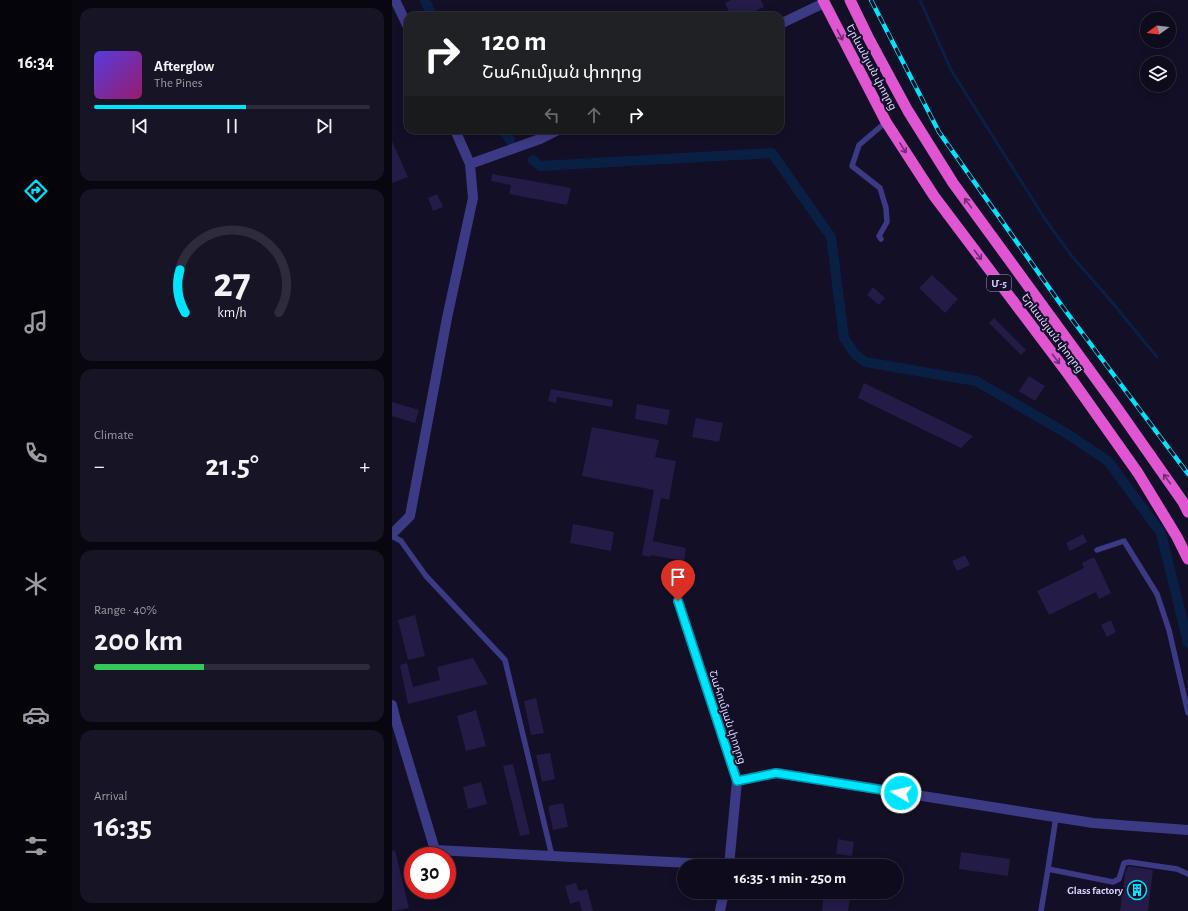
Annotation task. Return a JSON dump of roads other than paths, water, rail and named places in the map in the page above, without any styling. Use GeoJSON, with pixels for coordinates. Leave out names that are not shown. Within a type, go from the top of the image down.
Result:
{"type":"FeatureCollection","features":[{"type":"Feature","properties":{"kind":"highway","name":"Երևանյան փողոց"},"geometry":{"type":"LineString","coordinates":[[850,0],[908,111],[954,183],[1115,404],[1183,502],[1188,512]]}},
{"type":"Feature","properties":{"kind":"highway","name":"Երևանյան փողոց"},"geometry":{"type":"LineString","coordinates":[[824,2],[886,122],[934,196],[1068,374],[1138,473],[1177,537],[1188,559]]}},
{"type":"Feature","properties":{"kind":"street"},"geometry":{"type":"LineString","coordinates":[[396,0],[404,18]]}},
{"type":"Feature","properties":{"kind":"street"},"geometry":{"type":"LineString","coordinates":[[784,22],[824,2]]}},
{"type":"Feature","properties":{"kind":"street"},"geometry":{"type":"LineString","coordinates":[[392,535],[410,516],[447,318],[473,198],[470,164],[457,134]]}},
{"type":"Feature","properties":{"kind":"street"},"geometry":{"type":"LineString","coordinates":[[470,164],[550,134]]}},
{"type":"Feature","properties":{"kind":"street","name":"Շահումյան փողոց"},"geometry":{"type":"LineString","coordinates":[[678,601],[737,781],[730,859]]}},
{"type":"Feature","properties":{"kind":"street"},"geometry":{"type":"LineString","coordinates":[[392,705],[394,721],[435,850],[677,863]]}},
{"type":"Feature","properties":{"kind":"street"},"geometry":{"type":"LineString","coordinates":[[737,781],[776,773],[1093,823],[1188,830]]}},
{"type":"Feature","properties":{"kind":"street"},"geometry":{"type":"LineString","coordinates":[[720,911],[723,899]]}},
{"type":"Feature","properties":{"kind":"lane"},"geometry":{"type":"LineString","coordinates":[[881,239],[879,236],[887,222],[886,208],[880,188],[852,166],[859,145],[886,122]]}},
{"type":"Feature","properties":{"kind":"lane"},"geometry":{"type":"LineString","coordinates":[[392,535],[401,541],[426,576],[505,660],[552,856]]}},
{"type":"Feature","properties":{"kind":"lane"},"geometry":{"type":"LineString","coordinates":[[1096,550],[1124,541],[1158,594],[1169,630],[1188,714]]}},
{"type":"Feature","properties":{"kind":"lane"},"geometry":{"type":"LineString","coordinates":[[1041,911],[1056,817]]}},
{"type":"Feature","properties":{"kind":"lane"},"geometry":{"type":"LineString","coordinates":[[1048,869],[1113,882],[1118,879],[1124,863],[1129,862],[1177,869],[1188,874]]}},
{"type":"Feature","properties":{"kind":"waterway"},"geometry":{"type":"LineString","coordinates":[[425,0],[430,12]]}},
{"type":"Feature","properties":{"kind":"waterway"},"geometry":{"type":"LineString","coordinates":[[920,0],[951,70],[1045,219],[1071,255],[1157,357]]}},
{"type":"Feature","properties":{"kind":"waterway"},"geometry":{"type":"LineString","coordinates":[[506,134],[510,140]]}},
{"type":"Feature","properties":{"kind":"waterway"},"geometry":{"type":"LineString","coordinates":[[533,160],[540,166],[772,153],[831,237],[844,338],[855,354],[865,362],[976,381],[1066,433],[1108,461],[1161,533],[1188,643]]}},
{"type":"Feature","properties":{"kind":"railway"},"geometry":{"type":"LineString","coordinates":[[871,0],[939,132],[1062,306],[1188,474]]}},
{"type":"Feature","properties":{"kind":"place","name":"Glass factory"},"geometry":{"type":"Point","coordinates":[1137,890]}}]}
